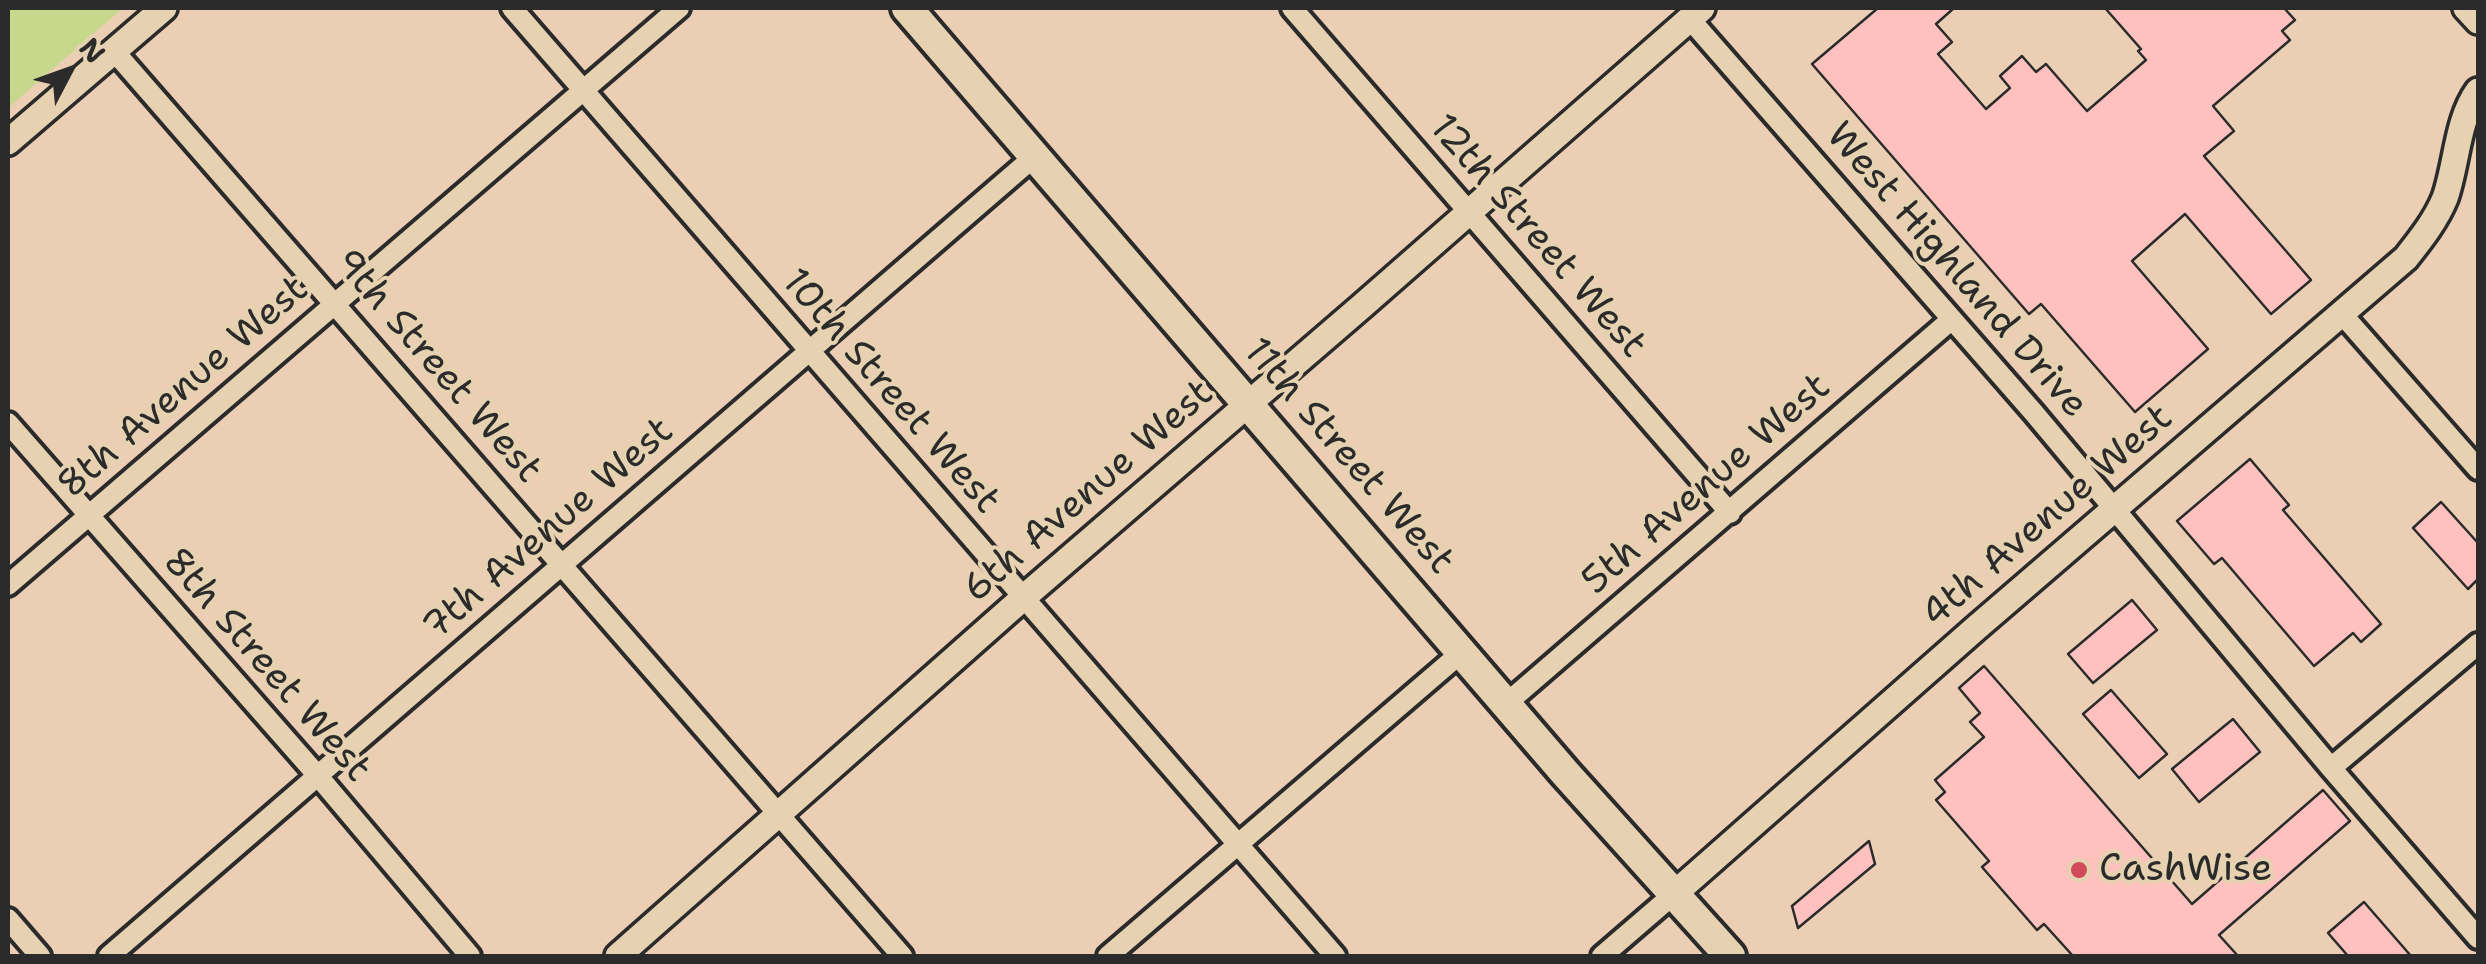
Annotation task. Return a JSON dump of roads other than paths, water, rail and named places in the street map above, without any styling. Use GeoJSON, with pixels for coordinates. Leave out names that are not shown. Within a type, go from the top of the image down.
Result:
{"type":"FeatureCollection","features":[{"type":"Feature","properties":{"kind":"main road","name":"11th Street West"},"geometry":{"type":"LineString","coordinates":[[907,8],[1462,652],[1730,956]]}},
{"type":"Feature","properties":{"kind":"street"},"geometry":{"type":"LineString","coordinates":[[8,142],[164,8]]}},
{"type":"Feature","properties":{"kind":"street","name":"10th Street West"},"geometry":{"type":"LineString","coordinates":[[512,8],[1335,956]]}},
{"type":"Feature","properties":{"kind":"street","name":"8th Avenue West"},"geometry":{"type":"LineString","coordinates":[[8,585],[679,8]]}},
{"type":"Feature","properties":{"kind":"street"},"geometry":{"type":"LineString","coordinates":[[2466,8],[2478,22]]}},
{"type":"Feature","properties":{"kind":"street","name":"12th Street West"},"geometry":{"type":"LineString","coordinates":[[1299,10],[1730,513]]}},
{"type":"Feature","properties":{"kind":"street","name":"6th Avenue West"},"geometry":{"type":"LineString","coordinates":[[618,956],[1695,13]]}},
{"type":"Feature","properties":{"kind":"street","name":"West Highland Drive"},"geometry":{"type":"LineString","coordinates":[[1695,13],[2478,938]]}},
{"type":"Feature","properties":{"kind":"street","name":"9th Street West"},"geometry":{"type":"LineString","coordinates":[[114,51],[902,956]]}},
{"type":"Feature","properties":{"kind":"street","name":"4th Avenue West"},"geometry":{"type":"LineString","coordinates":[[1602,956],[2406,258],[2430,227],[2444,199],[2464,124],[2478,92]]}},
{"type":"Feature","properties":{"kind":"street","name":"7th Avenue West"},"geometry":{"type":"LineString","coordinates":[[109,956],[1035,156]]}},
{"type":"Feature","properties":{"kind":"street"},"geometry":{"type":"LineString","coordinates":[[2342,314],[2478,469]]}},
{"type":"Feature","properties":{"kind":"street","name":"5th Avenue West"},"geometry":{"type":"LineString","coordinates":[[1507,703],[1952,318]]}},
{"type":"Feature","properties":{"kind":"street","name":"8th Street West"},"geometry":{"type":"LineString","coordinates":[[8,423],[318,776],[470,956]]}},
{"type":"Feature","properties":{"kind":"street"},"geometry":{"type":"LineString","coordinates":[[2331,768],[2478,644]]}},
{"type":"Feature","properties":{"kind":"street"},"geometry":{"type":"LineString","coordinates":[[1108,956],[1462,652]]}},
{"type":"Feature","properties":{"kind":"street"},"geometry":{"type":"LineString","coordinates":[[8,919],[40,956]]}},
{"type":"Feature","properties":{"kind":"place","name":"CashWise"},"geometry":{"type":"Point","coordinates":[2079,870]}}]}
